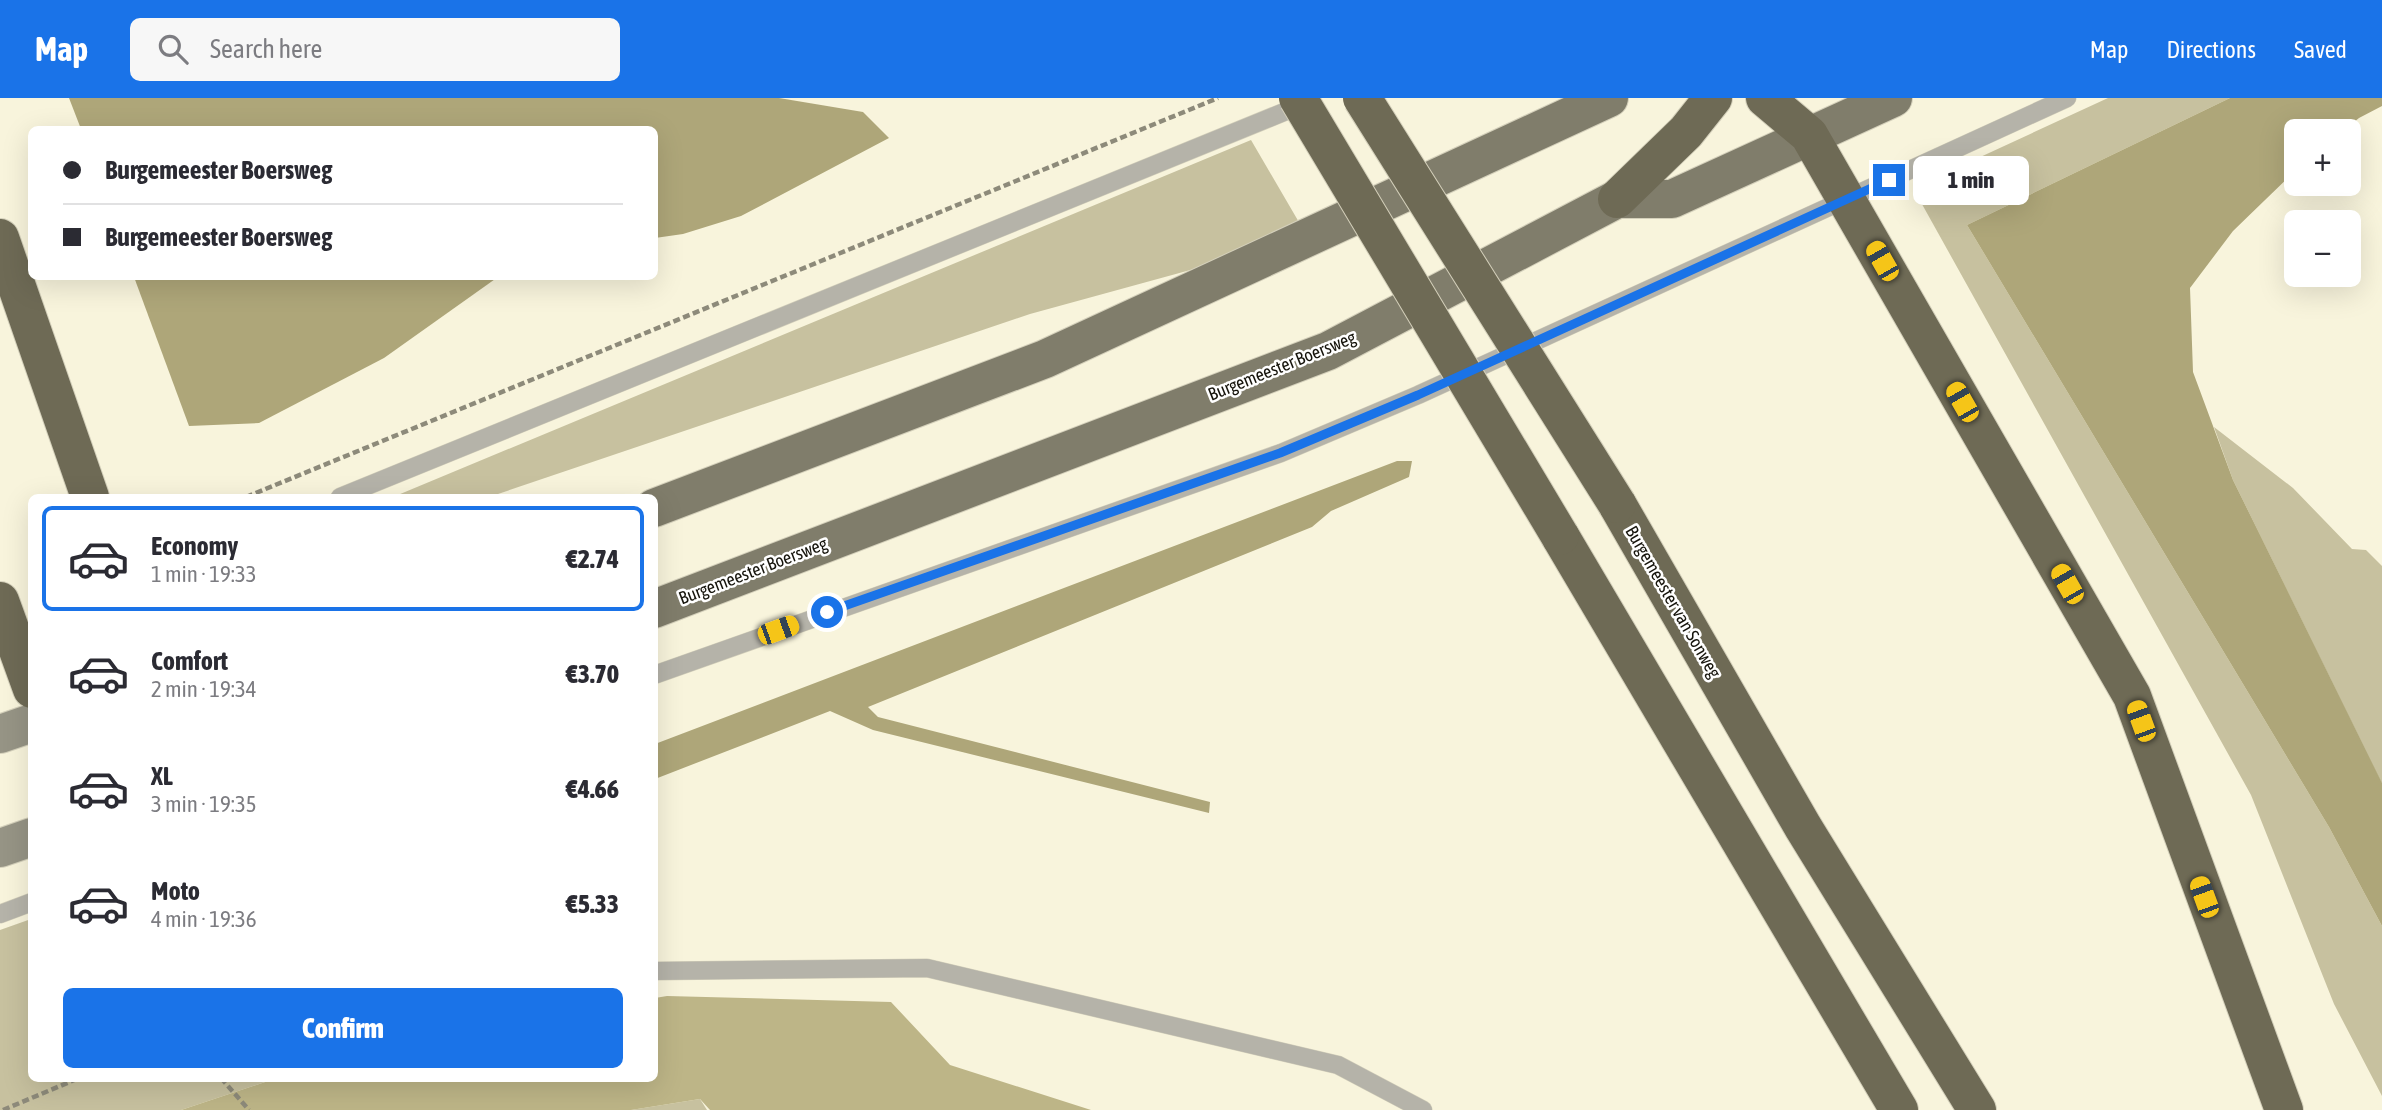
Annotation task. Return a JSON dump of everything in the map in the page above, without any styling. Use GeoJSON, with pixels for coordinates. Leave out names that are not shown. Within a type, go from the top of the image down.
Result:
{"type":"FeatureCollection","features":[{"type":"Feature","properties":{"kind":"highway"},"geometry":{"type":"LineString","coordinates":[[1298,98],[1899,1110]]}},
{"type":"Feature","properties":{"kind":"highway","name":"Burgemeester van Sonweg"},"geometry":{"type":"LineString","coordinates":[[1362,98],[1617,504],[1803,827],[1977,1110]]}},
{"type":"Feature","properties":{"kind":"highway"},"geometry":{"type":"LineString","coordinates":[[1617,199],[1686,132],[1713,98]]}},
{"type":"Feature","properties":{"kind":"highway"},"geometry":{"type":"LineString","coordinates":[[1765,98],[1809,135],[2132,696],[2284,1110]]}},
{"type":"Feature","properties":{"kind":"highway"},"geometry":{"type":"LineString","coordinates":[[0,239],[89,494]]}},
{"type":"Feature","properties":{"kind":"highway"},"geometry":{"type":"LineString","coordinates":[[10,621],[28,677]]}},
{"type":"Feature","properties":{"kind":"main road"},"geometry":{"type":"LineString","coordinates":[[658,506],[1045,359],[1609,98]]}},
{"type":"Feature","properties":{"kind":"main road","name":"Burgemeester Boersweg"},"geometry":{"type":"LineString","coordinates":[[658,607],[1328,351],[1617,199],[1672,199],[1893,98]]}},
{"type":"Feature","properties":{"kind":"main road"},"geometry":{"type":"LineString","coordinates":[[0,734],[28,724]]}},
{"type":"Feature","properties":{"kind":"main road"},"geometry":{"type":"LineString","coordinates":[[0,848],[28,838]]}},
{"type":"Feature","properties":{"kind":"lane"},"geometry":{"type":"LineString","coordinates":[[347,494],[1319,98]]}},
{"type":"Feature","properties":{"kind":"lane"},"geometry":{"type":"LineString","coordinates":[[658,674],[1280,453],[1418,395],[2067,98]]}},
{"type":"Feature","properties":{"kind":"lane"},"geometry":{"type":"LineString","coordinates":[[0,914],[28,904]]}},
{"type":"Feature","properties":{"kind":"lane"},"geometry":{"type":"LineString","coordinates":[[658,971],[927,968],[1338,1065],[1423,1110]]}},
{"type":"Feature","properties":{"kind":"path"},"geometry":{"type":"LineString","coordinates":[[253,494],[1218,98]]}},
{"type":"Feature","properties":{"kind":"path"},"geometry":{"type":"LineString","coordinates":[[3,1110],[70,1082]]}},
{"type":"Feature","properties":{"kind":"path"},"geometry":{"type":"LineString","coordinates":[[224,1082],[249,1110]]}},
{"type":"Feature","properties":{"kind":"shaded area"},"geometry":{"type":"Polygon","coordinates":[[[69,98],[779,98],[863,112],[889,138],[741,216],[683,234],[658,238],[658,126],[80,126],[69,98]]]}},
{"type":"Feature","properties":{"kind":"shaded area"},"geometry":{"type":"Polygon","coordinates":[[[2108,98],[2230,98],[1967,225],[2329,827],[2382,926],[2382,1096],[2334,1004],[2251,795],[1913,188],[2108,98]]]}},
{"type":"Feature","properties":{"kind":"shaded area"},"geometry":{"type":"Polygon","coordinates":[[[2230,98],[2382,98],[2382,106],[2358,119],[2284,119],[2284,182],[2233,231],[2190,288],[2193,372],[2233,480],[2382,783],[2382,926],[2329,827],[1967,225],[2230,98]]]}},
{"type":"Feature","properties":{"kind":"shaded area"},"geometry":{"type":"Polygon","coordinates":[[[1251,140],[1300,224],[1194,269],[1030,314],[498,494],[400,494],[1251,140]]]}},
{"type":"Feature","properties":{"kind":"shaded area"},"geometry":{"type":"Polygon","coordinates":[[[135,280],[494,280],[384,358],[259,423],[189,426],[135,280]]]}},
{"type":"Feature","properties":{"kind":"shaded area"},"geometry":{"type":"Polygon","coordinates":[[[2214,427],[2293,488],[2352,549],[2366,550],[2382,566],[2382,784],[2233,480],[2214,427]]]}},
{"type":"Feature","properties":{"kind":"shaded area"},"geometry":{"type":"Polygon","coordinates":[[[1397,461],[1412,461],[1409,477],[1331,511],[1312,527],[868,707],[878,717],[1210,802],[1209,813],[873,730],[830,711],[658,778],[658,743],[1397,461]]]}},
{"type":"Feature","properties":{"kind":"shaded area"},"geometry":{"type":"Polygon","coordinates":[[[28,920],[28,1082],[265,1082],[181,1110],[0,1110],[0,930],[28,920]]]}},
{"type":"Feature","properties":{"kind":"shaded area"},"geometry":{"type":"Polygon","coordinates":[[[658,998],[891,1002],[950,1065],[1091,1110],[710,1110],[700,1099],[631,1110],[181,1110],[265,1082],[658,1082],[658,998]]]}},
{"type":"Feature","properties":{"kind":"shaded area"},"geometry":{"type":"Polygon","coordinates":[[[700,1099],[707,1110],[631,1110],[700,1099]]]}},
{"type":"Feature","properties":{"kind":"route"},"geometry":{"type":"LineString","coordinates":[[827,612],[1280,453],[1418,395],[1889,180]]}}]}
